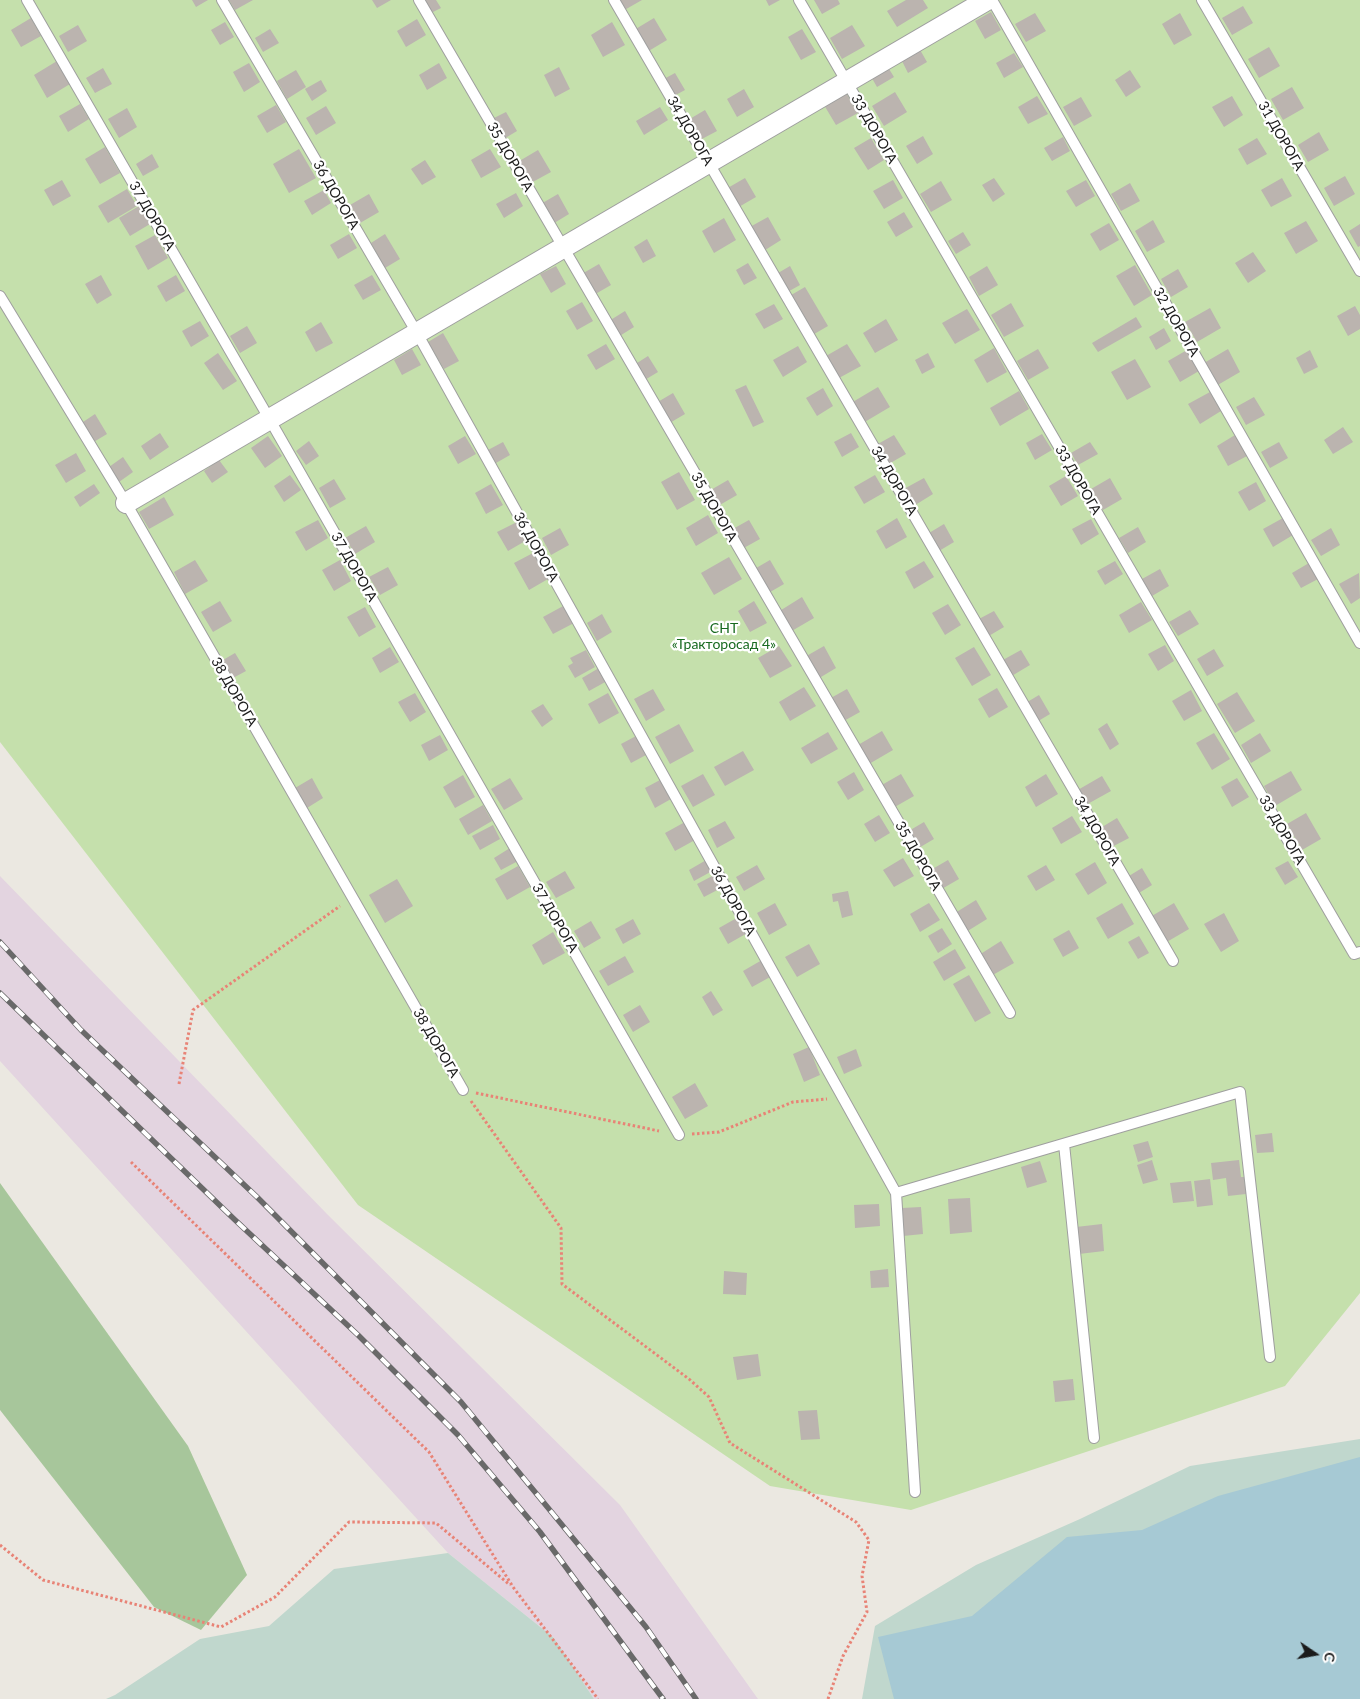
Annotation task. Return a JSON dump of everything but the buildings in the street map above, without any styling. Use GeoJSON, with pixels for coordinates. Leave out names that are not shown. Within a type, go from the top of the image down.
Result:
{"type":"FeatureCollection","features":[{"type":"Feature","properties":{"kind":"street"},"geometry":{"type":"LineString","coordinates":[[126,504],[988,0]]}},
{"type":"Feature","properties":{"kind":"lane","name":"37 ДОРОГА"},"geometry":{"type":"LineString","coordinates":[[27,0],[270,420],[678,1135]]}},
{"type":"Feature","properties":{"kind":"lane","name":"36 ДОРОГА"},"geometry":{"type":"LineString","coordinates":[[222,0],[417,333],[896,1193]]}},
{"type":"Feature","properties":{"kind":"lane","name":"35 ДОРОГА"},"geometry":{"type":"LineString","coordinates":[[419,0],[1010,1013]]}},
{"type":"Feature","properties":{"kind":"lane","name":"34 ДОРОГА"},"geometry":{"type":"LineString","coordinates":[[614,0],[1173,961]]}},
{"type":"Feature","properties":{"kind":"lane","name":"33 ДОРОГА"},"geometry":{"type":"LineString","coordinates":[[799,0],[1354,954],[1360,952]]}},
{"type":"Feature","properties":{"kind":"lane","name":"32 ДОРОГА"},"geometry":{"type":"LineString","coordinates":[[992,0],[1360,643]]}},
{"type":"Feature","properties":{"kind":"lane","name":"31 ДОРОГА"},"geometry":{"type":"LineString","coordinates":[[1202,0],[1360,271]]}},
{"type":"Feature","properties":{"kind":"lane","name":"38 ДОРОГА"},"geometry":{"type":"LineString","coordinates":[[0,296],[126,504],[464,1090]]}},
{"type":"Feature","properties":{"kind":"lane"},"geometry":{"type":"LineString","coordinates":[[915,1492],[896,1193],[1240,1092],[1270,1357]]}},
{"type":"Feature","properties":{"kind":"lane"},"geometry":{"type":"LineString","coordinates":[[1064,1144],[1094,1438]]}},
{"type":"Feature","properties":{"kind":"path"},"geometry":{"type":"LineString","coordinates":[[179,1084],[193,1010],[352,897]]}},
{"type":"Feature","properties":{"kind":"path"},"geometry":{"type":"LineString","coordinates":[[464,1090],[678,1135],[719,1132],[793,1102],[843,1098]]}},
{"type":"Feature","properties":{"kind":"path"},"geometry":{"type":"LineString","coordinates":[[464,1090],[561,1228],[562,1284],[689,1379],[710,1397],[730,1442],[856,1522],[869,1540],[862,1576],[867,1612],[843,1656],[828,1699]]}},
{"type":"Feature","properties":{"kind":"path"},"geometry":{"type":"LineString","coordinates":[[131,1162],[429,1452],[513,1587],[598,1699]]}},
{"type":"Feature","properties":{"kind":"path"},"geometry":{"type":"LineString","coordinates":[[0,1545],[42,1580],[220,1628],[275,1597],[349,1522],[436,1524],[513,1587]]}},
{"type":"Feature","properties":{"kind":"shaded area"},"geometry":{"type":"Polygon","coordinates":[[[0,876],[327,1214],[620,1505],[758,1699],[594,1699],[554,1638],[448,1553],[0,1061],[0,876]]]}},
{"type":"Feature","properties":{"kind":"green space","name":"СНТ «Тракторосад 4»"},"geometry":{"type":"Polygon","coordinates":[[[0,0],[1360,0],[1360,1293],[1285,1386],[911,1510],[770,1486],[358,1205],[0,742],[0,0]]]}},
{"type":"Feature","properties":{"kind":"green space"},"geometry":{"type":"Polygon","coordinates":[[[0,1183],[188,1446],[247,1575],[201,1630],[154,1607],[0,1410],[0,1183]]]}},
{"type":"Feature","properties":{"kind":"green space"},"geometry":{"type":"Polygon","coordinates":[[[1360,1439],[1360,1492],[1022,1699],[862,1699],[875,1626],[976,1565],[1080,1519],[1190,1466],[1360,1439]]]}},
{"type":"Feature","properties":{"kind":"green space"},"geometry":{"type":"Polygon","coordinates":[[[448,1553],[554,1638],[594,1699],[106,1699],[200,1639],[269,1626],[334,1569],[448,1553]]]}},
{"type":"Feature","properties":{"kind":"water"},"geometry":{"type":"Polygon","coordinates":[[[1360,1457],[1360,1699],[894,1699],[878,1637],[972,1616],[1067,1537],[1142,1530],[1218,1496],[1360,1457]]]}},
{"type":"Feature","properties":{"kind":"railway"},"geometry":{"type":"LineString","coordinates":[[0,942],[81,1030],[257,1197],[461,1402],[646,1627],[696,1699]]}},
{"type":"Feature","properties":{"kind":"railway"},"geometry":{"type":"LineString","coordinates":[[0,993],[234,1219],[358,1335],[458,1435],[540,1532],[663,1699]]}}]}
